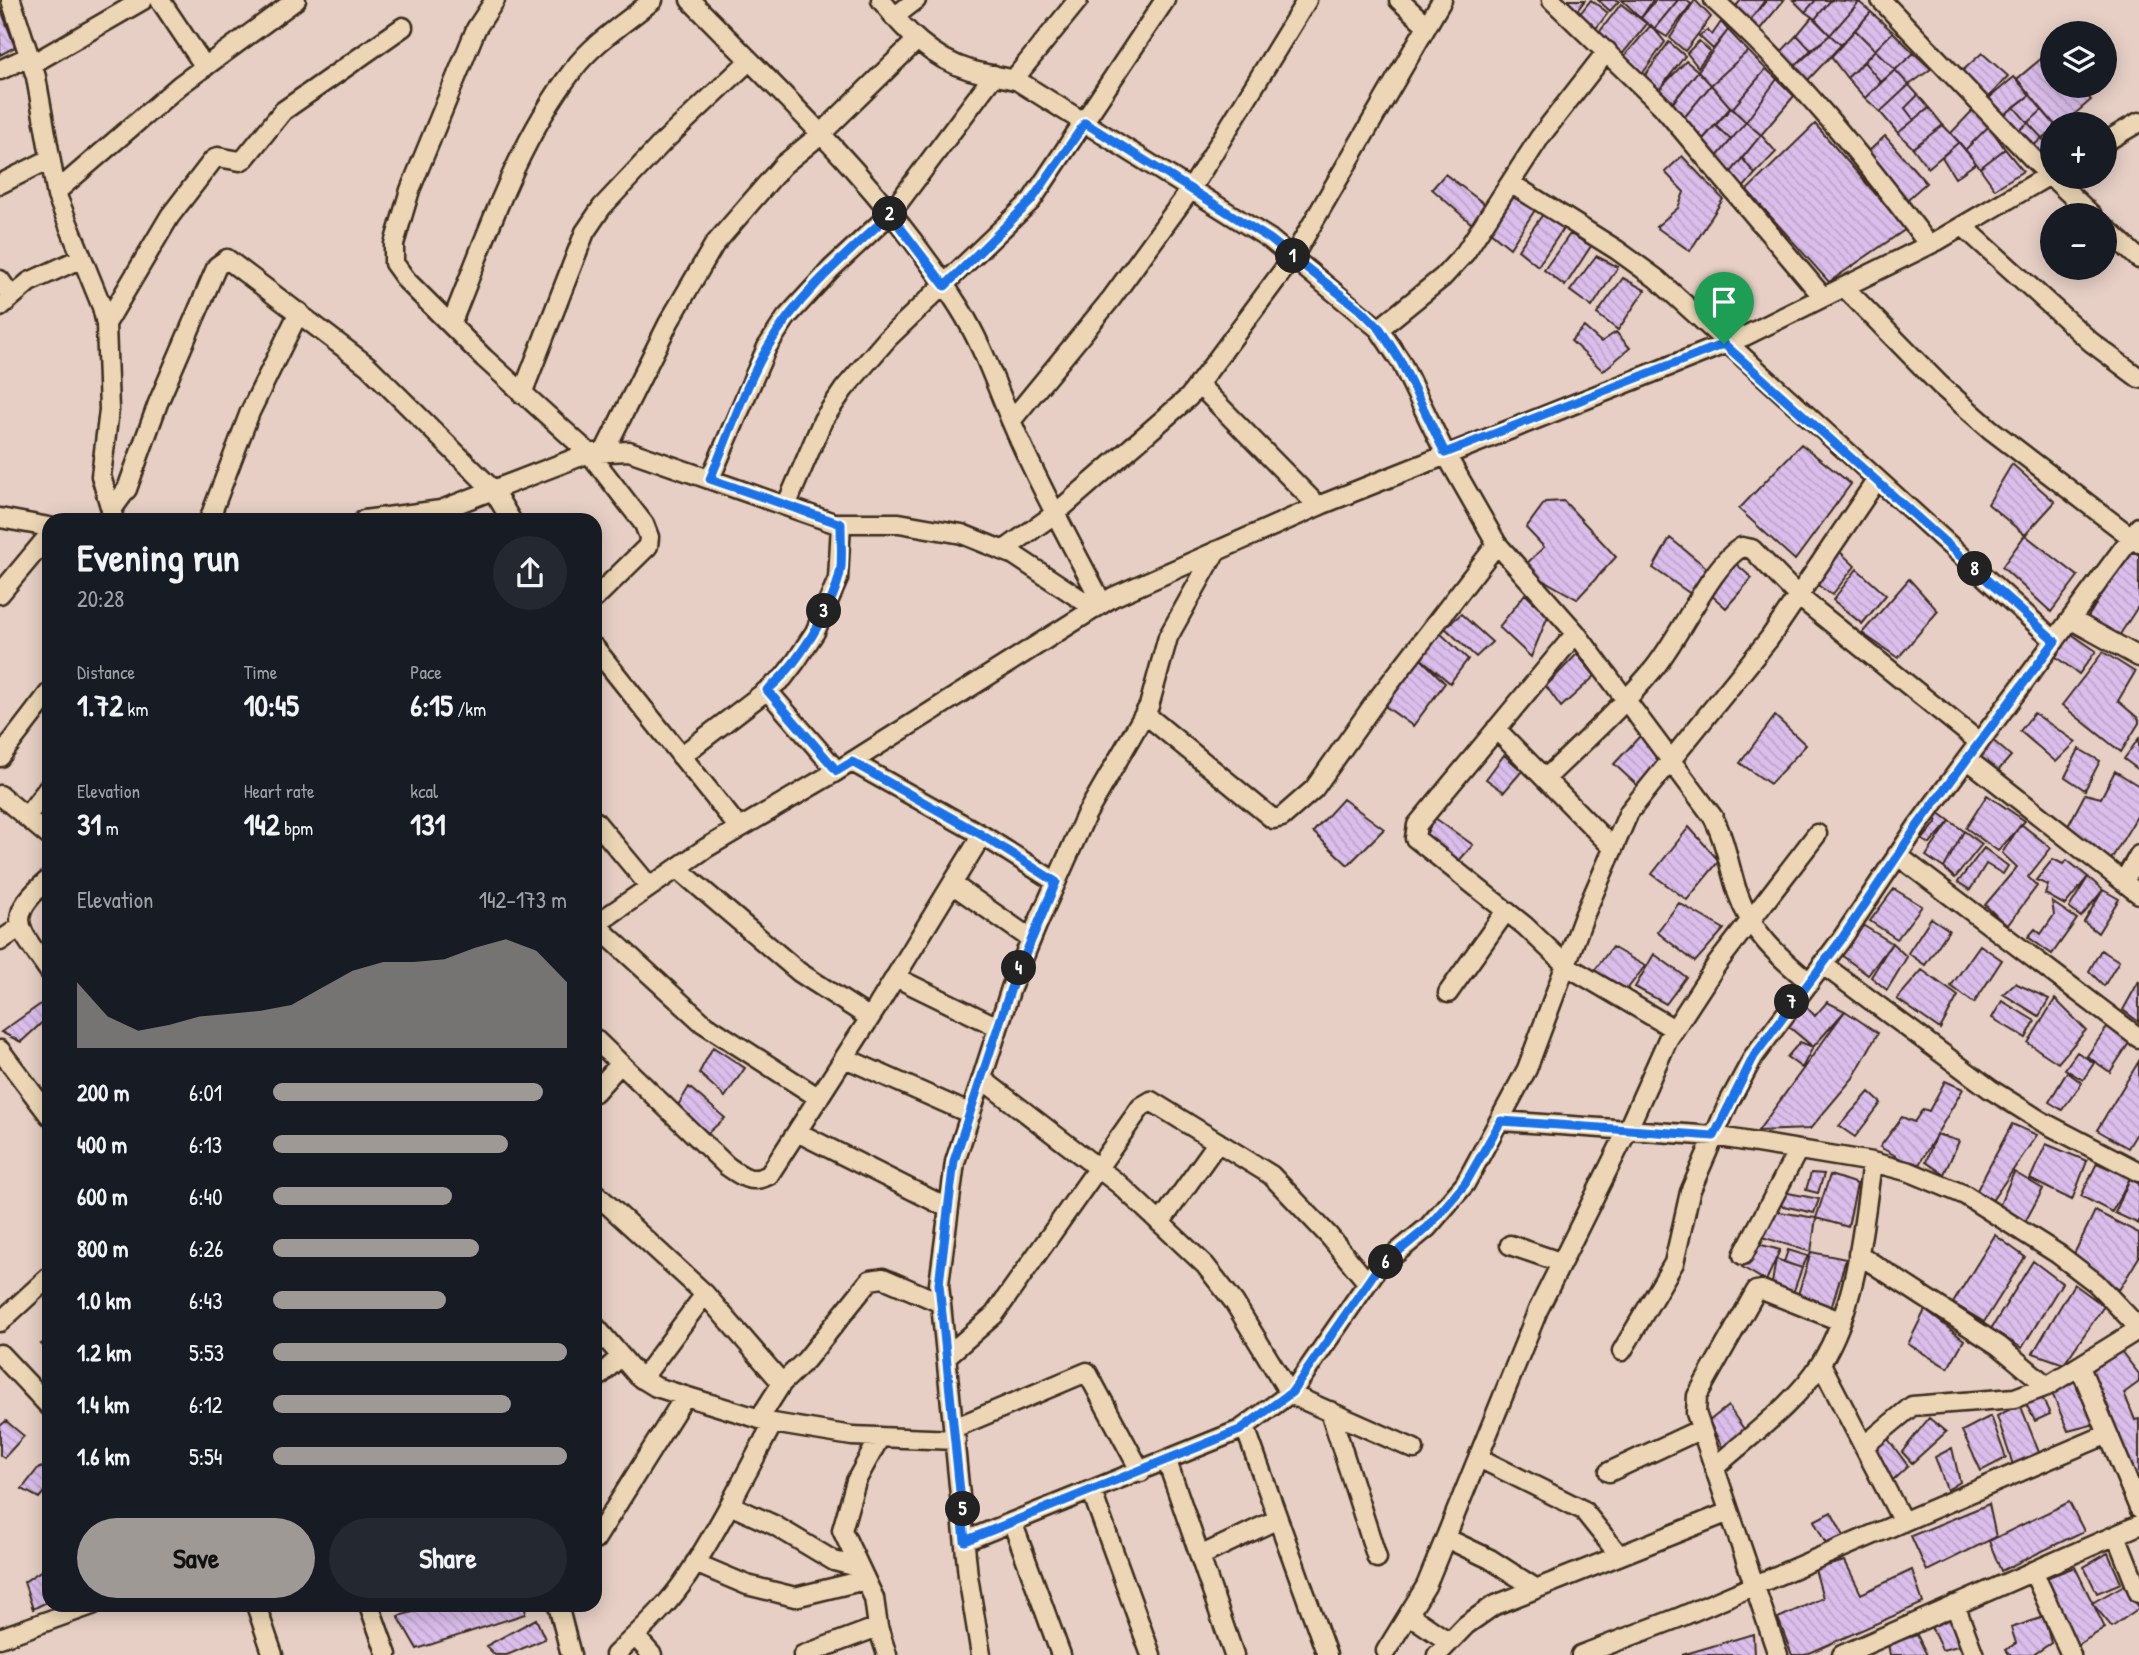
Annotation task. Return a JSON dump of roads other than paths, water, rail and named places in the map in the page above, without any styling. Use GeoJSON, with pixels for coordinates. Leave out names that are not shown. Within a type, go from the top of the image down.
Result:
{"type":"FeatureCollection","features":[{"type":"Feature","properties":{"kind":"street"},"geometry":{"type":"LineString","coordinates":[[11,0],[31,60],[57,192],[106,324],[109,410],[101,476],[111,513]]}},
{"type":"Feature","properties":{"kind":"street"},"geometry":{"type":"LineString","coordinates":[[0,70],[31,60],[143,0]]}},
{"type":"Feature","properties":{"kind":"street"},"geometry":{"type":"LineString","coordinates":[[160,0],[205,66]]}},
{"type":"Feature","properties":{"kind":"street"},"geometry":{"type":"LineString","coordinates":[[57,192],[205,66],[296,0]]}},
{"type":"Feature","properties":{"kind":"street"},"geometry":{"type":"LineString","coordinates":[[451,324],[509,180],[538,125],[573,69],[653,0]]}},
{"type":"Feature","properties":{"kind":"street"},"geometry":{"type":"LineString","coordinates":[[690,0],[848,161],[961,309],[993,372],[1011,421],[1098,606]]}},
{"type":"Feature","properties":{"kind":"street"},"geometry":{"type":"LineString","coordinates":[[881,0],[917,40],[953,64],[1014,79],[1085,123],[1293,257],[1380,329],[1401,362],[1445,453],[1497,544],[1531,586],[1576,633],[1720,831],[1738,896],[1750,919],[1770,950],[1808,981]]}},
{"type":"Feature","properties":{"kind":"street"},"geometry":{"type":"LineString","coordinates":[[894,17],[916,0]]}},
{"type":"Feature","properties":{"kind":"street"},"geometry":{"type":"LineString","coordinates":[[1014,79],[1079,0]]}},
{"type":"Feature","properties":{"kind":"street"},"geometry":{"type":"LineString","coordinates":[[786,506],[823,420],[844,389],[888,338],[1031,201],[1165,0]]}},
{"type":"Feature","properties":{"kind":"street"},"geometry":{"type":"LineString","coordinates":[[1011,421],[1111,299],[1191,189],[1307,0]]}},
{"type":"Feature","properties":{"kind":"street"},"geometry":{"type":"LineString","coordinates":[[1399,0],[1426,24]]}},
{"type":"Feature","properties":{"kind":"street"},"geometry":{"type":"LineString","coordinates":[[1004,551],[1056,513],[1162,423],[1198,384],[1293,257],[1441,0]]}},
{"type":"Feature","properties":{"kind":"street"},"geometry":{"type":"LineString","coordinates":[[1552,0],[1662,106],[1823,297]]}},
{"type":"Feature","properties":{"kind":"street"},"geometry":{"type":"LineString","coordinates":[[1714,0],[1768,48],[1852,143],[1929,245]]}},
{"type":"Feature","properties":{"kind":"street"},"geometry":{"type":"LineString","coordinates":[[490,2],[475,29],[410,190],[394,244],[394,263],[522,394],[597,451],[644,524],[649,537],[648,547],[602,591]]}},
{"type":"Feature","properties":{"kind":"street"},"geometry":{"type":"LineString","coordinates":[[1891,3],[2040,162]]}},
{"type":"Feature","properties":{"kind":"street"},"geometry":{"type":"LineString","coordinates":[[106,324],[170,216],[213,160],[218,157],[240,161],[245,158],[283,111],[403,27]]}},
{"type":"Feature","properties":{"kind":"street"},"geometry":{"type":"LineString","coordinates":[[597,451],[714,245],[783,165],[821,134],[917,40]]}},
{"type":"Feature","properties":{"kind":"street"},"geometry":{"type":"LineString","coordinates":[[1380,329],[1433,285],[1465,253],[1541,137],[1607,51]]}},
{"type":"Feature","properties":{"kind":"street"},"geometry":{"type":"LineString","coordinates":[[522,394],[585,232],[602,207],[662,143],[749,61]]}},
{"type":"Feature","properties":{"kind":"street"},"geometry":{"type":"LineString","coordinates":[[710,479],[767,347],[786,318],[831,269],[890,214],[994,75]]}},
{"type":"Feature","properties":{"kind":"street"},"geometry":{"type":"LineString","coordinates":[[2117,135],[2138,123]]}},
{"type":"Feature","properties":{"kind":"street"},"geometry":{"type":"LineString","coordinates":[[0,184],[50,159]]}},
{"type":"Feature","properties":{"kind":"street"},"geometry":{"type":"LineString","coordinates":[[602,921],[739,828],[845,766],[1098,606],[1318,506],[1445,453],[1724,344],[1929,245],[2040,180]]}},
{"type":"Feature","properties":{"kind":"street"},"geometry":{"type":"LineString","coordinates":[[1512,184],[1617,250],[1657,279],[1724,344],[2055,641]]}},
{"type":"Feature","properties":{"kind":"street"},"geometry":{"type":"LineString","coordinates":[[2066,189],[2080,203]]}},
{"type":"Feature","properties":{"kind":"street"},"geometry":{"type":"LineString","coordinates":[[1963,226],[2091,342],[2139,378]]}},
{"type":"Feature","properties":{"kind":"street"},"geometry":{"type":"LineString","coordinates":[[2117,238],[2139,259]]}},
{"type":"Feature","properties":{"kind":"street"},"geometry":{"type":"LineString","coordinates":[[0,281],[6,302],[29,282],[82,258]]}},
{"type":"Feature","properties":{"kind":"street"},"geometry":{"type":"LineString","coordinates":[[113,513],[123,498],[158,403],[221,262],[231,259],[368,366],[493,490],[507,513]]}},
{"type":"Feature","properties":{"kind":"street"},"geometry":{"type":"LineString","coordinates":[[1622,1351],[1674,1264],[1684,1206],[1714,1136],[1754,1056],[1979,742],[2136,536],[1940,385],[1844,287]]}},
{"type":"Feature","properties":{"kind":"street"},"geometry":{"type":"LineString","coordinates":[[212,513],[250,412],[299,312]]}},
{"type":"Feature","properties":{"kind":"street"},"geometry":{"type":"LineString","coordinates":[[1198,384],[1318,506]]}},
{"type":"Feature","properties":{"kind":"street"},"geometry":{"type":"LineString","coordinates":[[417,513],[440,510],[597,451],[629,451],[841,524],[899,523],[962,534],[1004,551],[1098,606]]}},
{"type":"Feature","properties":{"kind":"street"},"geometry":{"type":"LineString","coordinates":[[965,1541],[1092,1492],[1245,1427],[1290,1394],[1377,1269],[1428,1227],[1465,1184],[1527,1069],[1612,848],[1629,813],[1769,639],[1876,481]]}},
{"type":"Feature","properties":{"kind":"street"},"geometry":{"type":"LineString","coordinates":[[0,518],[42,526]]}},
{"type":"Feature","properties":{"kind":"street"},"geometry":{"type":"LineString","coordinates":[[681,756],[783,678],[796,661],[824,611],[841,568],[841,524]]}},
{"type":"Feature","properties":{"kind":"street"},"geometry":{"type":"LineString","coordinates":[[0,594],[42,543]]}},
{"type":"Feature","properties":{"kind":"street"},"geometry":{"type":"LineString","coordinates":[[1145,714],[1273,818],[1282,817],[1314,789],[1376,701],[1497,544]]}},
{"type":"Feature","properties":{"kind":"street"},"geometry":{"type":"LineString","coordinates":[[1545,779],[1653,670],[1709,585],[1735,551],[1742,547],[1752,549],[1798,596],[1979,742]]}},
{"type":"Feature","properties":{"kind":"street"},"geometry":{"type":"LineString","coordinates":[[981,1655],[965,1541],[939,1284],[954,1161],[998,1027],[1031,940],[1086,815],[1145,714],[1168,637],[1216,551]]}},
{"type":"Feature","properties":{"kind":"street"},"geometry":{"type":"LineString","coordinates":[[2071,620],[2139,657]]}},
{"type":"Feature","properties":{"kind":"street"},"geometry":{"type":"LineString","coordinates":[[1576,633],[1414,833],[1419,844],[1506,911],[1567,966],[1674,1029]]}},
{"type":"Feature","properties":{"kind":"street"},"geometry":{"type":"LineString","coordinates":[[602,657],[739,828]]}},
{"type":"Feature","properties":{"kind":"street"},"geometry":{"type":"LineString","coordinates":[[767,690],[845,766],[982,835],[1056,882]]}},
{"type":"Feature","properties":{"kind":"street"},"geometry":{"type":"LineString","coordinates":[[0,757],[42,702]]}},
{"type":"Feature","properties":{"kind":"street"},"geometry":{"type":"LineString","coordinates":[[1496,729],[1612,848]]}},
{"type":"Feature","properties":{"kind":"street"},"geometry":{"type":"LineString","coordinates":[[1967,759],[2139,894]]}},
{"type":"Feature","properties":{"kind":"street"},"geometry":{"type":"LineString","coordinates":[[0,795],[42,830]]}},
{"type":"Feature","properties":{"kind":"street"},"geometry":{"type":"LineString","coordinates":[[26,817],[42,795]]}},
{"type":"Feature","properties":{"kind":"street"},"geometry":{"type":"LineString","coordinates":[[602,829],[650,887]]}},
{"type":"Feature","properties":{"kind":"street"},"geometry":{"type":"LineString","coordinates":[[1386,1651],[1411,1616],[1479,1458],[1516,1360],[1560,1262],[1627,1131],[1674,1029],[1750,919],[1772,896],[1817,834]]}},
{"type":"Feature","properties":{"kind":"street"},"geometry":{"type":"LineString","coordinates":[[602,1046],[683,1127],[746,1180],[757,1181],[769,1175],[845,1058],[982,835]]}},
{"type":"Feature","properties":{"kind":"street"},"geometry":{"type":"LineString","coordinates":[[1897,855],[2139,1038]]}},
{"type":"Feature","properties":{"kind":"street"},"geometry":{"type":"LineString","coordinates":[[2124,881],[2139,855]]}},
{"type":"Feature","properties":{"kind":"street"},"geometry":{"type":"LineString","coordinates":[[677,868],[799,972],[870,1018]]}},
{"type":"Feature","properties":{"kind":"street"},"geometry":{"type":"LineString","coordinates":[[952,884],[1031,940]]}},
{"type":"Feature","properties":{"kind":"street"},"geometry":{"type":"LineString","coordinates":[[42,886],[22,907],[19,928],[42,961]]}},
{"type":"Feature","properties":{"kind":"street"},"geometry":{"type":"LineString","coordinates":[[1448,993],[1506,911]]}},
{"type":"Feature","properties":{"kind":"street"},"geometry":{"type":"LineString","coordinates":[[0,941],[19,928]]}},
{"type":"Feature","properties":{"kind":"street"},"geometry":{"type":"LineString","coordinates":[[602,930],[703,1023],[819,1098]]}},
{"type":"Feature","properties":{"kind":"street"},"geometry":{"type":"LineString","coordinates":[[1822,964],[1990,1090],[2041,1121],[2139,1172]]}},
{"type":"Feature","properties":{"kind":"street"},"geometry":{"type":"LineString","coordinates":[[895,977],[998,1027]]}},
{"type":"Feature","properties":{"kind":"street"},"geometry":{"type":"LineString","coordinates":[[0,1050],[42,1106]]}},
{"type":"Feature","properties":{"kind":"street"},"geometry":{"type":"LineString","coordinates":[[845,1058],[971,1114]]}},
{"type":"Feature","properties":{"kind":"street"},"geometry":{"type":"LineString","coordinates":[[602,1084],[620,1064]]}},
{"type":"Feature","properties":{"kind":"street"},"geometry":{"type":"LineString","coordinates":[[982,1079],[1098,1168],[1205,1265],[1234,1302],[1290,1394],[1415,1449]]}},
{"type":"Feature","properties":{"kind":"street"},"geometry":{"type":"LineString","coordinates":[[947,1356],[994,1315],[1141,1107],[1151,1101],[1271,1175],[1367,1282]]}},
{"type":"Feature","properties":{"kind":"street"},"geometry":{"type":"LineString","coordinates":[[1501,1121],[1714,1136],[1872,1162],[1910,1172],[1965,1195],[2058,1254],[2096,1283],[2139,1328],[2047,1386],[2015,1398],[1912,1406],[1864,1446]]}},
{"type":"Feature","properties":{"kind":"street"},"geometry":{"type":"LineString","coordinates":[[797,1132],[948,1208]]}},
{"type":"Feature","properties":{"kind":"street"},"geometry":{"type":"LineString","coordinates":[[1160,1223],[1219,1142]]}},
{"type":"Feature","properties":{"kind":"street"},"geometry":{"type":"LineString","coordinates":[[1743,1255],[1798,1150]]}},
{"type":"Feature","properties":{"kind":"street"},"geometry":{"type":"LineString","coordinates":[[1714,1468],[1780,1410],[1821,1364],[1840,1321],[1858,1254],[1872,1162]]}},
{"type":"Feature","properties":{"kind":"street"},"geometry":{"type":"LineString","coordinates":[[602,1199],[705,1294],[782,1383]]}},
{"type":"Feature","properties":{"kind":"street"},"geometry":{"type":"LineString","coordinates":[[1510,1245],[1560,1262]]}},
{"type":"Feature","properties":{"kind":"street"},"geometry":{"type":"LineString","coordinates":[[1858,1254],[1998,1346],[2047,1386]]}},
{"type":"Feature","properties":{"kind":"street"},"geometry":{"type":"LineString","coordinates":[[615,1655],[659,1611],[695,1563],[730,1505],[782,1383],[806,1360],[865,1285],[876,1277],[941,1303]]}},
{"type":"Feature","properties":{"kind":"street"},"geometry":{"type":"LineString","coordinates":[[0,1322],[20,1300],[42,1283]]}},
{"type":"Feature","properties":{"kind":"street"},"geometry":{"type":"LineString","coordinates":[[1778,1655],[1701,1429],[1696,1413],[1697,1396],[1756,1291],[1762,1290],[1840,1321]]}},
{"type":"Feature","properties":{"kind":"street"},"geometry":{"type":"LineString","coordinates":[[642,1379],[705,1294]]}},
{"type":"Feature","properties":{"kind":"street"},"geometry":{"type":"LineString","coordinates":[[602,1335],[642,1379],[685,1396],[766,1421],[880,1437],[955,1434],[1087,1373],[1141,1472]]}},
{"type":"Feature","properties":{"kind":"street"},"geometry":{"type":"LineString","coordinates":[[0,1354],[42,1399]]}},
{"type":"Feature","properties":{"kind":"street"},"geometry":{"type":"LineString","coordinates":[[602,1374],[620,1357]]}},
{"type":"Feature","properties":{"kind":"street"},"geometry":{"type":"LineString","coordinates":[[1821,1364],[1903,1521]]}},
{"type":"Feature","properties":{"kind":"street"},"geometry":{"type":"LineString","coordinates":[[2080,1367],[2139,1508]]}},
{"type":"Feature","properties":{"kind":"street"},"geometry":{"type":"LineString","coordinates":[[602,1530],[685,1396]]}},
{"type":"Feature","properties":{"kind":"street"},"geometry":{"type":"LineString","coordinates":[[1330,1411],[1377,1558]]}},
{"type":"Feature","properties":{"kind":"street"},"geometry":{"type":"LineString","coordinates":[[1245,1427],[1327,1655]]}},
{"type":"Feature","properties":{"kind":"street"},"geometry":{"type":"LineString","coordinates":[[1609,1472],[1701,1429]]}},
{"type":"Feature","properties":{"kind":"street"},"geometry":{"type":"LineString","coordinates":[[1581,1655],[1678,1618],[2108,1434]]}},
{"type":"Feature","properties":{"kind":"street"},"geometry":{"type":"LineString","coordinates":[[880,1437],[856,1481],[842,1530],[874,1598],[878,1627],[887,1655]]}},
{"type":"Feature","properties":{"kind":"street"},"geometry":{"type":"LineString","coordinates":[[1479,1458],[1583,1510],[1619,1555]]}},
{"type":"Feature","properties":{"kind":"street"},"geometry":{"type":"LineString","coordinates":[[1167,1461],[1234,1655]]}},
{"type":"Feature","properties":{"kind":"street"},"geometry":{"type":"LineString","coordinates":[[1092,1492],[1151,1655]]}},
{"type":"Feature","properties":{"kind":"street"},"geometry":{"type":"LineString","coordinates":[[730,1505],[774,1525],[861,1574]]}},
{"type":"Feature","properties":{"kind":"street"},"geometry":{"type":"LineString","coordinates":[[1411,1616],[1443,1649],[1493,1606],[1730,1513]]}},
{"type":"Feature","properties":{"kind":"street"},"geometry":{"type":"LineString","coordinates":[[1200,1556],[1278,1519]]}},
{"type":"Feature","properties":{"kind":"street"},"geometry":{"type":"LineString","coordinates":[[1013,1524],[1061,1655]]}},
{"type":"Feature","properties":{"kind":"street"},"geometry":{"type":"LineString","coordinates":[[1842,1655],[1878,1648],[1955,1605],[2139,1525]]}},
{"type":"Feature","properties":{"kind":"street"},"geometry":{"type":"LineString","coordinates":[[2116,1535],[2139,1593]]}},
{"type":"Feature","properties":{"kind":"street"},"geometry":{"type":"LineString","coordinates":[[1446,1538],[1490,1559],[1535,1588]]}},
{"type":"Feature","properties":{"kind":"street"},"geometry":{"type":"LineString","coordinates":[[695,1563],[747,1585],[795,1597],[861,1574]]}},
{"type":"Feature","properties":{"kind":"street"},"geometry":{"type":"LineString","coordinates":[[2033,1571],[2071,1655]]}},
{"type":"Feature","properties":{"kind":"street"},"geometry":{"type":"LineString","coordinates":[[1955,1605],[1974,1655]]}},
{"type":"Feature","properties":{"kind":"street"},"geometry":{"type":"LineString","coordinates":[[1,1635],[71,1612]]}},
{"type":"Feature","properties":{"kind":"street"},"geometry":{"type":"LineString","coordinates":[[258,1612],[273,1655]]}},
{"type":"Feature","properties":{"kind":"street"},"geometry":{"type":"LineString","coordinates":[[372,1612],[387,1655]]}},
{"type":"Feature","properties":{"kind":"street"},"geometry":{"type":"LineString","coordinates":[[560,1612],[572,1655]]}},
{"type":"Feature","properties":{"kind":"street"},"geometry":{"type":"LineString","coordinates":[[803,1655],[878,1627]]}},
{"type":"Feature","properties":{"kind":"street"},"geometry":{"type":"LineString","coordinates":[[635,1636],[652,1655]]}}]}
